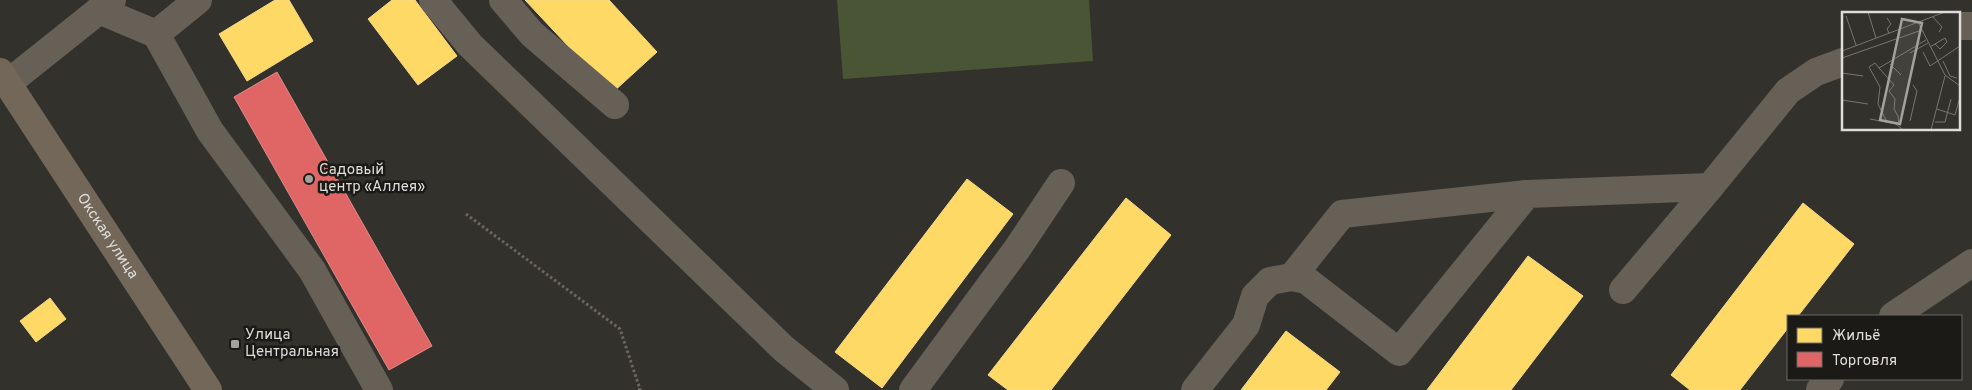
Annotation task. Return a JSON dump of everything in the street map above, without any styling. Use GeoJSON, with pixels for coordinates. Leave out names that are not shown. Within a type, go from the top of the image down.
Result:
{"type":"FeatureCollection","features":[{"type":"Feature","properties":{"kind":"main road","name":"Окская улица"},"geometry":{"type":"LineString","coordinates":[[4,77],[208,390]]}},
{"type":"Feature","properties":{"kind":"street"},"geometry":{"type":"LineString","coordinates":[[156,34],[198,0]]}},
{"type":"Feature","properties":{"kind":"street"},"geometry":{"type":"LineString","coordinates":[[433,0],[470,45],[776,342],[835,390]]}},
{"type":"Feature","properties":{"kind":"street"},"geometry":{"type":"LineString","coordinates":[[503,0],[532,34],[615,105]]}},
{"type":"Feature","properties":{"kind":"street"},"geometry":{"type":"LineString","coordinates":[[4,77],[106,5],[156,34],[210,131],[312,270],[379,390]]}},
{"type":"Feature","properties":{"kind":"street"},"geometry":{"type":"LineString","coordinates":[[1623,290],[1788,92],[1816,72],[1842,62]]}},
{"type":"Feature","properties":{"kind":"street"},"geometry":{"type":"LineString","coordinates":[[912,390],[1017,248],[1061,183]]}},
{"type":"Feature","properties":{"kind":"street"},"geometry":{"type":"LineString","coordinates":[[1292,278],[1342,214],[1527,194],[1710,187]]}},
{"type":"Feature","properties":{"kind":"street"},"geometry":{"type":"LineString","coordinates":[[1195,390],[1246,325],[1255,296],[1270,281],[1292,278],[1306,280],[1399,352],[1527,194]]}},
{"type":"Feature","properties":{"kind":"street"},"geometry":{"type":"LineString","coordinates":[[1894,315],[1972,263]]}},
{"type":"Feature","properties":{"kind":"street"},"geometry":{"type":"LineString","coordinates":[[1820,390],[1829,380]]}},
{"type":"Feature","properties":{"kind":"path"},"geometry":{"type":"LineString","coordinates":[[466,214],[620,329],[640,389],[638,390]]}},
{"type":"Feature","properties":{"kind":"green space"},"geometry":{"type":"Polygon","coordinates":[[[837,0],[1089,0],[1093,61],[843,79],[837,0]]]}},
{"type":"Feature","properties":{"kind":"building: Жильё"},"geometry":{"type":"Polygon","coordinates":[[[275,0],[289,0],[313,41],[247,81],[219,34],[275,0]]]}},
{"type":"Feature","properties":{"kind":"building: Жильё"},"geometry":{"type":"Polygon","coordinates":[[[392,0],[415,0],[457,56],[418,85],[368,19],[392,0]]]}},
{"type":"Feature","properties":{"kind":"building: Жильё"},"geometry":{"type":"Polygon","coordinates":[[[525,0],[609,0],[657,52],[612,93],[525,0]]]}},
{"type":"Feature","properties":{"kind":"building: Жильё"},"geometry":{"type":"Polygon","coordinates":[[[967,179],[1013,214],[882,388],[835,352],[967,179]]]}},
{"type":"Feature","properties":{"kind":"building: Жильё"},"geometry":{"type":"Polygon","coordinates":[[[1126,198],[1171,235],[1051,390],[1008,390],[988,375],[1126,198]]]}},
{"type":"Feature","properties":{"kind":"building: Жильё"},"geometry":{"type":"Polygon","coordinates":[[[1803,203],[1854,244],[1799,315],[1787,315],[1787,329],[1740,390],[1690,390],[1671,375],[1803,203]]]}},
{"type":"Feature","properties":{"kind":"building: Жильё"},"geometry":{"type":"Polygon","coordinates":[[[1528,256],[1583,296],[1511,390],[1427,390],[1528,256]]]}},
{"type":"Feature","properties":{"kind":"building: Жильё"},"geometry":{"type":"Polygon","coordinates":[[[50,298],[66,319],[36,342],[20,321],[50,298]]]}},
{"type":"Feature","properties":{"kind":"building: Жильё"},"geometry":{"type":"Polygon","coordinates":[[[1286,331],[1340,372],[1326,390],[1241,390],[1286,331]]]}},
{"type":"Feature","properties":{"kind":"building: Торговля","name":"Садовый центр «Аллея»"},"geometry":{"type":"Polygon","coordinates":[[[277,72],[432,346],[389,370],[234,97],[277,72]]]}},
{"type":"Feature","properties":{"kind":"place","name":"Садовый центр «Аллея»"},"geometry":{"type":"Point","coordinates":[309,179]}},
{"type":"Feature","properties":{"kind":"place","name":"Улица Центральная"},"geometry":{"type":"Point","coordinates":[235,344]}}]}
